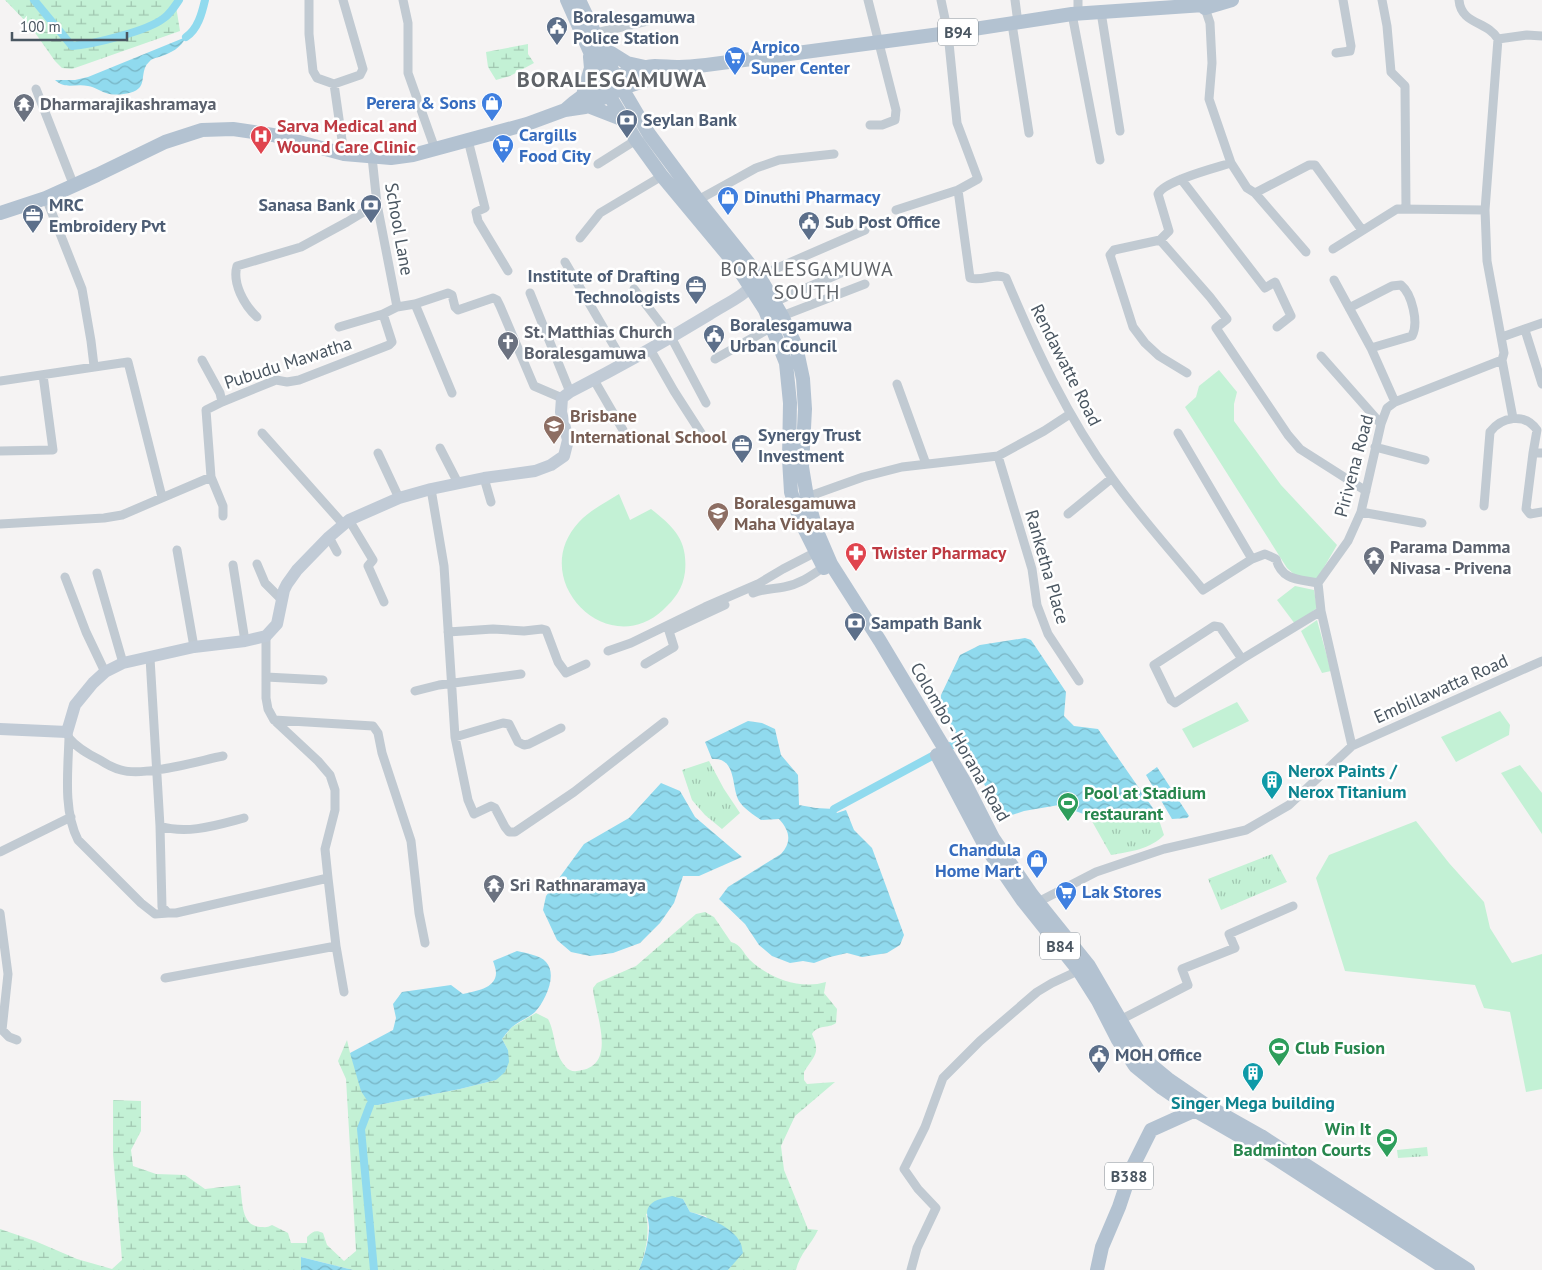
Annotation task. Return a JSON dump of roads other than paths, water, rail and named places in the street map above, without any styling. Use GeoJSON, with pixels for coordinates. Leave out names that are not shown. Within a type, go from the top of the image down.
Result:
{"type":"FeatureCollection","features":[{"type":"Feature","properties":{"kind":"main road","name":"B84"},"geometry":{"type":"LineString","coordinates":[[567,0],[596,51],[612,86]]}},
{"type":"Feature","properties":{"kind":"main road","name":"B84"},"geometry":{"type":"LineString","coordinates":[[579,0],[596,33],[596,51]]}},
{"type":"Feature","properties":{"kind":"main road","name":"B94"},"geometry":{"type":"LineString","coordinates":[[0,213],[46,198],[74,186],[165,142],[209,128],[233,129],[273,136],[344,154],[391,158],[413,155],[526,124],[565,110],[612,86],[648,73],[655,66],[681,67],[948,34],[1015,23],[1076,9],[1101,12],[1154,4],[1204,4],[1232,0]]}},
{"type":"Feature","properties":{"kind":"main road"},"geometry":{"type":"LineString","coordinates":[[624,120],[586,100],[596,51],[648,73],[633,109]]}},
{"type":"Feature","properties":{"kind":"main road","name":"Colombo - Horana Road"},"geometry":{"type":"LineString","coordinates":[[612,86],[633,109],[755,282],[765,310],[777,321],[796,346],[803,379],[805,409],[802,467],[807,497],[816,529],[831,564],[880,641],[946,762],[984,844],[1084,969],[1108,996],[1144,1059],[1229,1129],[1295,1165],[1448,1270]]}},
{"type":"Feature","properties":{"kind":"main road","name":"Colombo - Horana Road"},"geometry":{"type":"LineString","coordinates":[[612,86],[624,120],[662,176],[736,265],[774,302],[786,363],[790,403],[789,459],[791,492],[800,520],[824,567],[872,646],[935,743]]}},
{"type":"Feature","properties":{"kind":"main road","name":"Colombo - Horana Road"},"geometry":{"type":"LineString","coordinates":[[1084,969],[1118,1040],[1135,1066],[1162,1088],[1202,1108]]}},
{"type":"Feature","properties":{"kind":"main road","name":"B388"},"geometry":{"type":"LineString","coordinates":[[1097,1270],[1102,1247],[1119,1207],[1132,1168],[1151,1130],[1202,1108]]}},
{"type":"Feature","properties":{"kind":"main road","name":"Colombo - Horana Road"},"geometry":{"type":"LineString","coordinates":[[1435,1261],[1468,1270]]}},
{"type":"Feature","properties":{"kind":"street"},"geometry":{"type":"LineString","coordinates":[[309,0],[309,34],[313,71],[317,78],[334,84],[360,75],[363,69],[343,0]]}},
{"type":"Feature","properties":{"kind":"street"},"geometry":{"type":"LineString","coordinates":[[403,0],[408,23],[408,73],[435,149]]}},
{"type":"Feature","properties":{"kind":"street"},"geometry":{"type":"LineString","coordinates":[[868,0],[896,110],[895,120],[882,125],[870,125]]}},
{"type":"Feature","properties":{"kind":"street"},"geometry":{"type":"LineString","coordinates":[[896,210],[958,190],[978,179],[957,123],[948,34],[941,0]]}},
{"type":"Feature","properties":{"kind":"street"},"geometry":{"type":"LineString","coordinates":[[1015,0],[1015,23],[1029,133]]}},
{"type":"Feature","properties":{"kind":"street"},"geometry":{"type":"LineString","coordinates":[[1336,53],[1350,51],[1351,46],[1343,0]]}},
{"type":"Feature","properties":{"kind":"street"},"geometry":{"type":"LineString","coordinates":[[1382,0],[1387,26],[1391,72],[1406,86],[1406,208]]}},
{"type":"Feature","properties":{"kind":"street"},"geometry":{"type":"LineString","coordinates":[[1459,0],[1464,16],[1495,34],[1498,39],[1485,210],[1487,262],[1502,336],[1504,353],[1502,360],[1513,418]]}},
{"type":"Feature","properties":{"kind":"street"},"geometry":{"type":"LineString","coordinates":[[1204,4],[1210,23],[1212,63],[1208,99],[1231,163],[1247,188],[1255,193],[1306,252]]}},
{"type":"Feature","properties":{"kind":"street"},"geometry":{"type":"LineString","coordinates":[[1076,9],[1100,160]]}},
{"type":"Feature","properties":{"kind":"street"},"geometry":{"type":"LineString","coordinates":[[1101,12],[1120,131]]}},
{"type":"Feature","properties":{"kind":"street"},"geometry":{"type":"LineString","coordinates":[[596,33],[669,16]]}},
{"type":"Feature","properties":{"kind":"street"},"geometry":{"type":"LineString","coordinates":[[1498,39],[1526,35],[1542,36]]}},
{"type":"Feature","properties":{"kind":"street"},"geometry":{"type":"LineString","coordinates":[[334,84],[344,154]]}},
{"type":"Feature","properties":{"kind":"street"},"geometry":{"type":"LineString","coordinates":[[36,89],[74,186]]}},
{"type":"Feature","properties":{"kind":"street"},"geometry":{"type":"LineString","coordinates":[[468,140],[485,208],[476,212],[478,221],[508,271]]}},
{"type":"Feature","properties":{"kind":"street"},"geometry":{"type":"LineString","coordinates":[[598,164],[636,140]]}},
{"type":"Feature","properties":{"kind":"street"},"geometry":{"type":"LineString","coordinates":[[698,200],[756,168],[779,160],[834,154]]}},
{"type":"Feature","properties":{"kind":"street","name":"School Lane"},"geometry":{"type":"LineString","coordinates":[[372,157],[377,204],[397,307]]}},
{"type":"Feature","properties":{"kind":"street"},"geometry":{"type":"LineString","coordinates":[[1188,374],[1159,356],[1145,343],[1133,327],[1110,255],[1114,250],[1160,240],[1169,231],[1158,194],[1160,189],[1181,179],[1231,163]]}},
{"type":"Feature","properties":{"kind":"street"},"geometry":{"type":"LineString","coordinates":[[1255,193],[1309,164],[1315,165],[1362,230]]}},
{"type":"Feature","properties":{"kind":"street"},"geometry":{"type":"LineString","coordinates":[[580,238],[600,213],[662,176]]}},
{"type":"Feature","properties":{"kind":"street"},"geometry":{"type":"LineString","coordinates":[[1181,179],[1265,288],[1275,282],[1291,316],[1277,326]]}},
{"type":"Feature","properties":{"kind":"street","name":"Rendawatte Road"},"geometry":{"type":"LineString","coordinates":[[958,190],[970,278],[977,281],[1002,276],[1006,278],[1028,331],[1070,414],[1112,478],[1203,590],[1252,559]]}},
{"type":"Feature","properties":{"kind":"street"},"geometry":{"type":"LineString","coordinates":[[46,198],[82,289],[94,366]]}},
{"type":"Feature","properties":{"kind":"street"},"geometry":{"type":"LineString","coordinates":[[257,317],[248,309],[242,297],[234,274],[237,266],[301,247],[377,204]]}},
{"type":"Feature","properties":{"kind":"street"},"geometry":{"type":"LineString","coordinates":[[1333,248],[1398,209],[1485,210]]}},
{"type":"Feature","properties":{"kind":"street"},"geometry":{"type":"LineString","coordinates":[[339,327],[383,314],[397,307],[415,304],[448,293],[452,294],[455,307],[458,310],[493,298],[497,300],[534,386],[566,395],[671,338],[755,282],[865,230]]}},
{"type":"Feature","properties":{"kind":"street"},"geometry":{"type":"LineString","coordinates":[[1160,240],[1227,319],[1216,328],[1288,435],[1300,449],[1366,491]]}},
{"type":"Feature","properties":{"kind":"street"},"geometry":{"type":"LineString","coordinates":[[565,262],[624,363]]}},
{"type":"Feature","properties":{"kind":"street"},"geometry":{"type":"LineString","coordinates":[[774,302],[850,269]]}},
{"type":"Feature","properties":{"kind":"street"},"geometry":{"type":"LineString","coordinates":[[1334,280],[1371,348],[1395,402]]}},
{"type":"Feature","properties":{"kind":"street"},"geometry":{"type":"LineString","coordinates":[[715,358],[777,321],[865,284]]}},
{"type":"Feature","properties":{"kind":"street"},"geometry":{"type":"LineString","coordinates":[[1349,308],[1392,286],[1401,285],[1406,289],[1415,320],[1412,336],[1371,348]]}},
{"type":"Feature","properties":{"kind":"street"},"geometry":{"type":"LineString","coordinates":[[634,289],[671,338],[706,403]]}},
{"type":"Feature","properties":{"kind":"street"},"geometry":{"type":"LineString","coordinates":[[328,878],[176,913],[155,914],[141,903],[78,840],[73,830],[67,782],[68,735],[75,705],[93,682],[105,672],[122,663],[194,647],[245,641],[266,636],[277,624],[284,590],[297,570],[346,522],[399,498],[458,483],[534,471],[551,465],[564,456],[568,440],[561,412],[566,395],[530,293]]}},
{"type":"Feature","properties":{"kind":"street"},"geometry":{"type":"LineString","coordinates":[[415,304],[452,392]]}},
{"type":"Feature","properties":{"kind":"street","name":"Pubudu Mawatha"},"geometry":{"type":"LineString","coordinates":[[222,402],[276,380],[287,382],[298,380],[389,346],[392,342],[383,314]]}},
{"type":"Feature","properties":{"kind":"street"},"geometry":{"type":"LineString","coordinates":[[1502,336],[1542,323]]}},
{"type":"Feature","properties":{"kind":"street"},"geometry":{"type":"LineString","coordinates":[[1525,330],[1542,384]]}},
{"type":"Feature","properties":{"kind":"street"},"geometry":{"type":"LineString","coordinates":[[650,349],[701,434]]}},
{"type":"Feature","properties":{"kind":"street"},"geometry":{"type":"LineString","coordinates":[[1321,356],[1381,424]]}},
{"type":"Feature","properties":{"kind":"street"},"geometry":{"type":"LineString","coordinates":[[202,360],[220,393],[222,402],[206,410],[211,477],[223,506],[223,516]]}},
{"type":"Feature","properties":{"kind":"street","name":"Pirivena Road"},"geometry":{"type":"LineString","coordinates":[[1318,583],[1348,541],[1361,512],[1375,447],[1387,408],[1395,402],[1502,360]]}},
{"type":"Feature","properties":{"kind":"street"},"geometry":{"type":"LineString","coordinates":[[0,381],[128,362],[162,496]]}},
{"type":"Feature","properties":{"kind":"street"},"geometry":{"type":"LineString","coordinates":[[0,451],[53,450],[43,375]]}},
{"type":"Feature","properties":{"kind":"street"},"geometry":{"type":"LineString","coordinates":[[594,380],[623,430]]}},
{"type":"Feature","properties":{"kind":"street"},"geometry":{"type":"LineString","coordinates":[[897,384],[926,464]]}},
{"type":"Feature","properties":{"kind":"street"},"geometry":{"type":"LineString","coordinates":[[807,497],[863,477],[902,467],[998,456],[1044,431],[1070,414]]}},
{"type":"Feature","properties":{"kind":"street"},"geometry":{"type":"LineString","coordinates":[[1484,506],[1490,432],[1495,425],[1518,418],[1533,424],[1537,430],[1537,453],[1526,510],[1530,514],[1542,512]]}},
{"type":"Feature","properties":{"kind":"street"},"geometry":{"type":"LineString","coordinates":[[262,433],[346,522],[373,560],[368,566],[384,602]]}},
{"type":"Feature","properties":{"kind":"street"},"geometry":{"type":"LineString","coordinates":[[1034,906],[1096,872],[1164,849],[1246,830],[1289,805],[1352,746],[1321,611],[1318,583],[1289,578],[1279,570],[1276,560],[1265,554],[1252,559],[1178,434]]}},
{"type":"Feature","properties":{"kind":"street"},"geometry":{"type":"LineString","coordinates":[[1375,447],[1425,460]]}},
{"type":"Feature","properties":{"kind":"street"},"geometry":{"type":"LineString","coordinates":[[440,448],[458,483]]}},
{"type":"Feature","properties":{"kind":"street"},"geometry":{"type":"LineString","coordinates":[[378,453],[399,498]]}},
{"type":"Feature","properties":{"kind":"street","name":"Ranketha Place"},"geometry":{"type":"LineString","coordinates":[[998,456],[1032,569],[1037,605],[1048,634],[1079,681]]}},
{"type":"Feature","properties":{"kind":"street"},"geometry":{"type":"LineString","coordinates":[[0,524],[104,518],[122,514],[211,477]]}},
{"type":"Feature","properties":{"kind":"street"},"geometry":{"type":"LineString","coordinates":[[484,478],[491,502]]}},
{"type":"Feature","properties":{"kind":"street"},"geometry":{"type":"LineString","coordinates":[[1068,514],[1112,478]]}},
{"type":"Feature","properties":{"kind":"street"},"geometry":{"type":"LineString","coordinates":[[430,489],[444,566],[455,737],[468,800],[474,814],[491,806],[496,808],[505,827],[509,832],[515,832],[574,792],[664,722]]}},
{"type":"Feature","properties":{"kind":"street"},"geometry":{"type":"LineString","coordinates":[[1361,512],[1422,523]]}},
{"type":"Feature","properties":{"kind":"street"},"geometry":{"type":"LineString","coordinates":[[329,537],[337,552]]}},
{"type":"Feature","properties":{"kind":"street"},"geometry":{"type":"LineString","coordinates":[[177,550],[194,647]]}},
{"type":"Feature","properties":{"kind":"street"},"geometry":{"type":"LineString","coordinates":[[608,651],[631,643],[758,584],[816,552]]}},
{"type":"Feature","properties":{"kind":"street"},"geometry":{"type":"LineString","coordinates":[[258,564],[265,583],[282,600]]}},
{"type":"Feature","properties":{"kind":"street"},"geometry":{"type":"LineString","coordinates":[[233,565],[245,641]]}},
{"type":"Feature","properties":{"kind":"street"},"geometry":{"type":"LineString","coordinates":[[645,664],[674,647],[669,631],[761,590],[797,584],[824,567]]}},
{"type":"Feature","properties":{"kind":"street"},"geometry":{"type":"LineString","coordinates":[[97,573],[122,663]]}},
{"type":"Feature","properties":{"kind":"street"},"geometry":{"type":"LineString","coordinates":[[65,577],[86,632],[105,672]]}},
{"type":"Feature","properties":{"kind":"street"},"geometry":{"type":"LineString","coordinates":[[1242,658],[1220,627],[1214,626],[1154,665],[1171,700],[1175,703],[1242,658],[1321,611]]}},
{"type":"Feature","properties":{"kind":"street"},"geometry":{"type":"LineString","coordinates":[[448,632],[492,629],[524,631],[542,629],[546,630],[558,662],[566,673],[586,664]]}},
{"type":"Feature","properties":{"kind":"street"},"geometry":{"type":"LineString","coordinates":[[266,636],[268,709],[274,720],[318,761],[330,775],[335,790],[336,810],[325,849],[336,946],[344,992]]}},
{"type":"Feature","properties":{"kind":"street"},"geometry":{"type":"LineString","coordinates":[[150,658],[156,742],[155,771],[160,826],[162,907],[168,913]]}},
{"type":"Feature","properties":{"kind":"street","name":"Embillawatta Road"},"geometry":{"type":"LineString","coordinates":[[1352,746],[1542,661]]}},
{"type":"Feature","properties":{"kind":"street"},"geometry":{"type":"LineString","coordinates":[[415,691],[452,683],[521,674]]}},
{"type":"Feature","properties":{"kind":"street"},"geometry":{"type":"LineString","coordinates":[[266,677],[323,680]]}},
{"type":"Feature","properties":{"kind":"street"},"geometry":{"type":"LineString","coordinates":[[274,720],[373,726],[378,733],[382,754],[411,841],[419,913],[425,943]]}},
{"type":"Feature","properties":{"kind":"street"},"geometry":{"type":"LineString","coordinates":[[455,737],[503,723],[508,724],[518,742],[524,745],[530,744],[561,728]]}},
{"type":"Feature","properties":{"kind":"street"},"geometry":{"type":"LineString","coordinates":[[0,729],[68,735]]}},
{"type":"Feature","properties":{"kind":"street"},"geometry":{"type":"LineString","coordinates":[[68,735],[75,746],[92,756],[121,770],[132,772],[155,771],[223,756]]}},
{"type":"Feature","properties":{"kind":"street"},"geometry":{"type":"LineString","coordinates":[[0,852],[71,817]]}},
{"type":"Feature","properties":{"kind":"street"},"geometry":{"type":"LineString","coordinates":[[160,826],[171,830],[203,828],[244,818]]}},
{"type":"Feature","properties":{"kind":"street"},"geometry":{"type":"LineString","coordinates":[[1120,1020],[1188,985],[1182,969],[1235,948],[1228,934],[1293,906]]}},
{"type":"Feature","properties":{"kind":"street"},"geometry":{"type":"LineString","coordinates":[[0,913],[8,974],[2,1030],[9,1037],[16,1040]]}},
{"type":"Feature","properties":{"kind":"street"},"geometry":{"type":"LineString","coordinates":[[165,978],[336,946]]}},
{"type":"Feature","properties":{"kind":"street"},"geometry":{"type":"LineString","coordinates":[[911,1270],[918,1248],[936,1208],[918,1189],[904,1169],[925,1127],[942,1081],[980,1041],[1037,992],[1084,969]]}},
{"type":"Feature","properties":{"kind":"water"},"geometry":{"type":"Polygon","coordinates":[[[186,37],[175,50],[150,61],[145,68],[140,87],[133,92],[119,95],[110,94],[84,85],[63,85],[55,80],[75,80],[88,77],[186,37]]]}},
{"type":"Feature","properties":{"kind":"water"},"geometry":{"type":"Polygon","coordinates":[[[1025,638],[1031,640],[1066,692],[1064,716],[1074,726],[1098,729],[1157,814],[1089,816],[1059,805],[1024,811],[1003,818],[940,705],[941,695],[960,655],[980,645],[1025,638]]]}},
{"type":"Feature","properties":{"kind":"water"},"geometry":{"type":"Polygon","coordinates":[[[748,721],[762,723],[775,729],[781,755],[798,775],[799,805],[834,809],[837,813],[846,810],[854,830],[872,848],[904,935],[900,945],[887,953],[862,957],[847,953],[814,963],[803,961],[790,963],[772,956],[759,945],[745,924],[719,899],[728,887],[781,854],[785,850],[788,841],[786,828],[779,819],[761,820],[741,804],[729,768],[726,763],[712,759],[705,742],[748,721]]]}},
{"type":"Feature","properties":{"kind":"water"},"geometry":{"type":"Polygon","coordinates":[[[1157,767],[1189,816],[1187,818],[1172,819],[1146,775],[1157,767]]]}},
{"type":"Feature","properties":{"kind":"water"},"geometry":{"type":"Polygon","coordinates":[[[661,783],[680,791],[695,817],[742,857],[699,876],[683,876],[674,903],[660,923],[640,943],[613,953],[590,956],[571,952],[557,940],[543,910],[546,896],[584,844],[629,818],[661,783]]]}},
{"type":"Feature","properties":{"kind":"water"},"geometry":{"type":"Polygon","coordinates":[[[517,951],[540,958],[546,962],[551,974],[549,988],[535,1012],[512,1027],[502,1039],[508,1050],[509,1062],[505,1072],[496,1080],[460,1089],[370,1105],[361,1091],[350,1053],[393,1030],[396,1018],[393,1004],[402,992],[451,985],[463,994],[484,988],[492,983],[495,978],[496,971],[493,961],[517,951]]]}},
{"type":"Feature","properties":{"kind":"water"},"geometry":{"type":"Polygon","coordinates":[[[672,1196],[683,1199],[690,1212],[725,1227],[741,1243],[743,1253],[728,1270],[639,1270],[648,1238],[648,1208],[655,1201],[672,1196]]]}},
{"type":"Feature","properties":{"kind":"water"},"geometry":{"type":"Polygon","coordinates":[[[301,1257],[353,1270],[301,1270],[301,1257]]]}},
{"type":"Feature","properties":{"kind":"waterway"},"geometry":{"type":"LineString","coordinates":[[34,0],[72,46],[107,40],[146,28],[166,16],[179,0]]}},
{"type":"Feature","properties":{"kind":"waterway"},"geometry":{"type":"LineString","coordinates":[[186,37],[194,30],[205,0]]}},
{"type":"Feature","properties":{"kind":"waterway"},"geometry":{"type":"LineString","coordinates":[[834,809],[960,741]]}},
{"type":"Feature","properties":{"kind":"waterway"},"geometry":{"type":"LineString","coordinates":[[370,1105],[361,1129],[374,1270]]}},
{"type":"Feature","properties":{"kind":"place","name":"Boralesgamuwa Police Station"},"geometry":{"type":"Point","coordinates":[557,46]}},
{"type":"Feature","properties":{"kind":"place","name":"Arpico Super Center"},"geometry":{"type":"Point","coordinates":[735,76]}},
{"type":"Feature","properties":{"kind":"place","name":"Perera & Sons"},"geometry":{"type":"Point","coordinates":[492,122]}},
{"type":"Feature","properties":{"kind":"place","name":"Dharmarajikashramaya"},"geometry":{"type":"Point","coordinates":[24,123]}},
{"type":"Feature","properties":{"kind":"place","name":"Seylan Bank"},"geometry":{"type":"Point","coordinates":[627,139]}},
{"type":"Feature","properties":{"kind":"place","name":"Sarva Medical and Wound Care Clinic"},"geometry":{"type":"Point","coordinates":[261,155]}},
{"type":"Feature","properties":{"kind":"place","name":"Cargills Food City"},"geometry":{"type":"Point","coordinates":[503,164]}},
{"type":"Feature","properties":{"kind":"place","name":"Dinuthi Pharmacy"},"geometry":{"type":"Point","coordinates":[728,216]}},
{"type":"Feature","properties":{"kind":"place","name":"Sanasa Bank"},"geometry":{"type":"Point","coordinates":[371,224]}},
{"type":"Feature","properties":{"kind":"place","name":"MRC Embroidery Pvt"},"geometry":{"type":"Point","coordinates":[33,234]}},
{"type":"Feature","properties":{"kind":"place","name":"Sub Post Office"},"geometry":{"type":"Point","coordinates":[809,241]}},
{"type":"Feature","properties":{"kind":"place","name":"Institute of Drafting Technologists"},"geometry":{"type":"Point","coordinates":[696,305]}},
{"type":"Feature","properties":{"kind":"place","name":"Boralesgamuwa Urban Council"},"geometry":{"type":"Point","coordinates":[714,354]}},
{"type":"Feature","properties":{"kind":"place","name":"St. Matthias Church Boralesgamuwa"},"geometry":{"type":"Point","coordinates":[508,361]}},
{"type":"Feature","properties":{"kind":"place","name":"Brisbane International School"},"geometry":{"type":"Point","coordinates":[554,445]}},
{"type":"Feature","properties":{"kind":"place","name":"Synergy Trust Investment"},"geometry":{"type":"Point","coordinates":[742,464]}},
{"type":"Feature","properties":{"kind":"place","name":"Boralesgamuwa Maha Vidyalaya"},"geometry":{"type":"Point","coordinates":[718,532]}},
{"type":"Feature","properties":{"kind":"place","name":"Twister Pharmacy"},"geometry":{"type":"Point","coordinates":[856,572]}},
{"type":"Feature","properties":{"kind":"place","name":"Parama Damma Nivasa - Privena"},"geometry":{"type":"Point","coordinates":[1374,576]}},
{"type":"Feature","properties":{"kind":"place","name":"Sampath Bank"},"geometry":{"type":"Point","coordinates":[855,642]}},
{"type":"Feature","properties":{"kind":"place","name":"Nerox Paints / Nerox Titanium"},"geometry":{"type":"Point","coordinates":[1272,800]}},
{"type":"Feature","properties":{"kind":"place","name":"Pool at Stadium restaurant"},"geometry":{"type":"Point","coordinates":[1068,822]}},
{"type":"Feature","properties":{"kind":"place","name":"Chandula Home Mart"},"geometry":{"type":"Point","coordinates":[1037,879]}},
{"type":"Feature","properties":{"kind":"place","name":"Sri Rathnaramaya"},"geometry":{"type":"Point","coordinates":[494,904]}},
{"type":"Feature","properties":{"kind":"place","name":"Lak Stores"},"geometry":{"type":"Point","coordinates":[1066,911]}},
{"type":"Feature","properties":{"kind":"place","name":"Club Fusion"},"geometry":{"type":"Point","coordinates":[1279,1067]}},
{"type":"Feature","properties":{"kind":"place","name":"MOH Office"},"geometry":{"type":"Point","coordinates":[1099,1074]}},
{"type":"Feature","properties":{"kind":"place","name":"Singer Mega building"},"geometry":{"type":"Point","coordinates":[1253,1092]}},
{"type":"Feature","properties":{"kind":"place","name":"Win It Badminton Courts"},"geometry":{"type":"Point","coordinates":[1387,1158]}},
{"type":"Feature","properties":{"kind":"district","name":"BORALESGAMUWA"},"geometry":{"type":"Point","coordinates":[612,79]}},
{"type":"Feature","properties":{"kind":"district","name":"BORALESGAMUWA SOUTH"},"geometry":{"type":"Point","coordinates":[807,280]}}]}
